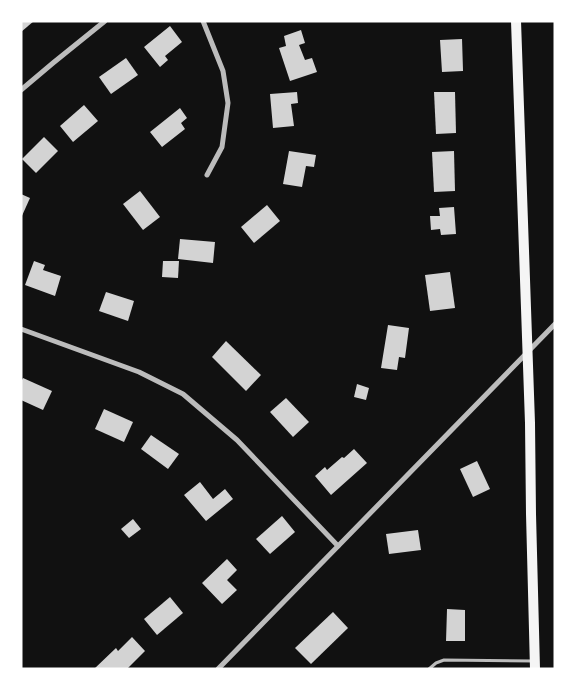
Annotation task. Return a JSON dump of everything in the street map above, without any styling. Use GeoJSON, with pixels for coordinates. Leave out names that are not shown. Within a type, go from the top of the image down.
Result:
{"type":"FeatureCollection","features":[{"type":"Feature","properties":{"kind":"main road"},"geometry":{"type":"LineString","coordinates":[[516,21],[528,352],[535,665]]}},
{"type":"Feature","properties":{"kind":"street"},"geometry":{"type":"LineString","coordinates":[[21,90],[105,21]]}},
{"type":"Feature","properties":{"kind":"street"},"geometry":{"type":"LineString","coordinates":[[204,21],[223,71],[228,103],[222,147],[207,175]]}},
{"type":"Feature","properties":{"kind":"street"},"geometry":{"type":"LineString","coordinates":[[218,669],[555,324]]}},
{"type":"Feature","properties":{"kind":"street"},"geometry":{"type":"LineString","coordinates":[[21,329],[139,372],[183,394],[237,440],[338,546]]}},
{"type":"Feature","properties":{"kind":"lane"},"geometry":{"type":"LineString","coordinates":[[429,669],[436,663],[444,660],[535,665]]}},
{"type":"Feature","properties":{"kind":"building"},"geometry":{"type":"Polygon","coordinates":[[[21,21],[34,21],[21,32],[21,21]]]}},
{"type":"Feature","properties":{"kind":"building"},"geometry":{"type":"Polygon","coordinates":[[[170,26],[182,42],[165,56],[168,60],[160,67],[144,47],[170,26]]]}},
{"type":"Feature","properties":{"kind":"building"},"geometry":{"type":"Polygon","coordinates":[[[301,30],[305,43],[299,45],[305,60],[312,58],[317,72],[290,81],[279,48],[286,46],[284,36],[301,30]]]}},
{"type":"Feature","properties":{"kind":"building"},"geometry":{"type":"Polygon","coordinates":[[[462,39],[463,71],[442,72],[440,40],[462,39]]]}},
{"type":"Feature","properties":{"kind":"building"},"geometry":{"type":"Polygon","coordinates":[[[126,58],[138,75],[111,94],[99,77],[126,58]]]}},
{"type":"Feature","properties":{"kind":"building"},"geometry":{"type":"Polygon","coordinates":[[[297,92],[298,103],[291,104],[294,126],[273,128],[270,94],[297,92]]]}},
{"type":"Feature","properties":{"kind":"building"},"geometry":{"type":"Polygon","coordinates":[[[434,92],[455,92],[456,133],[436,134],[434,92]]]}},
{"type":"Feature","properties":{"kind":"building"},"geometry":{"type":"Polygon","coordinates":[[[84,105],[98,121],[73,142],[60,126],[84,105]]]}},
{"type":"Feature","properties":{"kind":"building"},"geometry":{"type":"Polygon","coordinates":[[[180,108],[187,118],[181,123],[185,129],[162,147],[150,132],[180,108]]]}},
{"type":"Feature","properties":{"kind":"building"},"geometry":{"type":"Polygon","coordinates":[[[44,137],[58,151],[36,173],[22,159],[44,137]]]}},
{"type":"Feature","properties":{"kind":"building"},"geometry":{"type":"Polygon","coordinates":[[[289,151],[316,155],[314,167],[306,166],[302,187],[283,184],[289,151]]]}},
{"type":"Feature","properties":{"kind":"building"},"geometry":{"type":"Polygon","coordinates":[[[454,151],[455,191],[434,192],[432,152],[454,151]]]}},
{"type":"Feature","properties":{"kind":"building"},"geometry":{"type":"Polygon","coordinates":[[[140,191],[160,217],[143,230],[123,204],[140,191]]]}},
{"type":"Feature","properties":{"kind":"building"},"geometry":{"type":"Polygon","coordinates":[[[21,194],[30,198],[21,218],[21,194]]]}},
{"type":"Feature","properties":{"kind":"building"},"geometry":{"type":"Polygon","coordinates":[[[267,205],[280,221],[254,243],[241,227],[267,205]]]}},
{"type":"Feature","properties":{"kind":"building"},"geometry":{"type":"Polygon","coordinates":[[[454,207],[456,234],[441,235],[440,229],[431,230],[430,216],[440,216],[439,208],[454,207]]]}},
{"type":"Feature","properties":{"kind":"building"},"geometry":{"type":"Polygon","coordinates":[[[180,239],[215,242],[213,263],[178,259],[180,239]]]}},
{"type":"Feature","properties":{"kind":"building"},"geometry":{"type":"Polygon","coordinates":[[[34,261],[45,265],[43,270],[61,276],[55,296],[25,285],[34,261]]]}},
{"type":"Feature","properties":{"kind":"building"},"geometry":{"type":"Polygon","coordinates":[[[163,261],[179,261],[178,278],[162,277],[163,261]]]}},
{"type":"Feature","properties":{"kind":"building"},"geometry":{"type":"Polygon","coordinates":[[[450,272],[455,308],[430,311],[425,275],[450,272]]]}},
{"type":"Feature","properties":{"kind":"building"},"geometry":{"type":"Polygon","coordinates":[[[106,292],[134,301],[128,321],[99,311],[106,292]]]}},
{"type":"Feature","properties":{"kind":"building"},"geometry":{"type":"Polygon","coordinates":[[[388,325],[409,328],[405,358],[399,357],[397,370],[381,368],[388,325]]]}},
{"type":"Feature","properties":{"kind":"building"},"geometry":{"type":"Polygon","coordinates":[[[226,341],[261,375],[246,391],[212,357],[226,341]]]}},
{"type":"Feature","properties":{"kind":"building"},"geometry":{"type":"Polygon","coordinates":[[[23,378],[52,391],[43,410],[21,400],[21,382],[23,378]]]}},
{"type":"Feature","properties":{"kind":"building"},"geometry":{"type":"Polygon","coordinates":[[[357,384],[369,388],[366,400],[354,397],[357,384]]]}},
{"type":"Feature","properties":{"kind":"building"},"geometry":{"type":"Polygon","coordinates":[[[286,398],[309,422],[293,437],[270,412],[286,398]]]}},
{"type":"Feature","properties":{"kind":"building"},"geometry":{"type":"Polygon","coordinates":[[[104,409],[133,422],[124,442],[95,429],[104,409]]]}},
{"type":"Feature","properties":{"kind":"building"},"geometry":{"type":"Polygon","coordinates":[[[151,435],[179,454],[168,469],[141,449],[151,435]]]}},
{"type":"Feature","properties":{"kind":"building"},"geometry":{"type":"Polygon","coordinates":[[[354,449],[367,463],[331,495],[315,476],[325,467],[327,470],[354,449]]]}},
{"type":"Feature","properties":{"kind":"building"},"geometry":{"type":"Polygon","coordinates":[[[477,461],[490,489],[473,497],[460,469],[477,461]]]}},
{"type":"Feature","properties":{"kind":"building"},"geometry":{"type":"Polygon","coordinates":[[[200,482],[213,499],[225,489],[233,499],[206,521],[184,495],[200,482]]]}},
{"type":"Feature","properties":{"kind":"building"},"geometry":{"type":"Polygon","coordinates":[[[282,516],[295,532],[270,554],[256,539],[282,516]]]}},
{"type":"Feature","properties":{"kind":"building"},"geometry":{"type":"Polygon","coordinates":[[[133,519],[141,529],[129,538],[121,529],[133,519]]]}},
{"type":"Feature","properties":{"kind":"building"},"geometry":{"type":"Polygon","coordinates":[[[418,530],[421,550],[389,554],[386,534],[418,530]]]}},
{"type":"Feature","properties":{"kind":"building"},"geometry":{"type":"Polygon","coordinates":[[[227,559],[237,570],[227,580],[237,590],[222,604],[202,583],[227,559]]]}},
{"type":"Feature","properties":{"kind":"building"},"geometry":{"type":"Polygon","coordinates":[[[170,597],[183,613],[157,635],[144,619],[170,597]]]}},
{"type":"Feature","properties":{"kind":"building"},"geometry":{"type":"Polygon","coordinates":[[[447,609],[465,610],[465,641],[446,641],[447,609]]]}},
{"type":"Feature","properties":{"kind":"building"},"geometry":{"type":"Polygon","coordinates":[[[333,612],[348,628],[311,664],[295,648],[333,612]]]}},
{"type":"Feature","properties":{"kind":"building"},"geometry":{"type":"Polygon","coordinates":[[[132,637],[145,651],[127,669],[94,669],[116,648],[118,651],[132,637]]]}}]}
